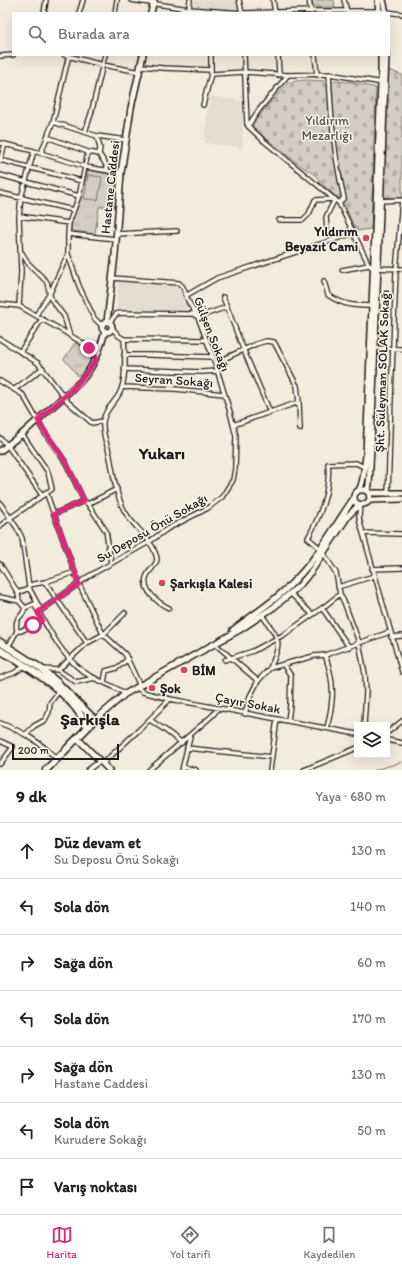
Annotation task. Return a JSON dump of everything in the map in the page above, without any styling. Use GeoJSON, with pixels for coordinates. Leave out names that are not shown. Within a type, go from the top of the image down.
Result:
{"type":"FeatureCollection","features":[{"type":"Feature","properties":{"kind":"main road"},"geometry":{"type":"LineString","coordinates":[[0,642],[42,669],[95,720],[46,770]]}},
{"type":"Feature","properties":{"kind":"main road"},"geometry":{"type":"LineString","coordinates":[[0,650],[59,691],[78,710],[87,727]]}},
{"type":"Feature","properties":{"kind":"street"},"geometry":{"type":"LineString","coordinates":[[44,12],[46,0]]}},
{"type":"Feature","properties":{"kind":"street"},"geometry":{"type":"LineString","coordinates":[[80,12],[83,0]]}},
{"type":"Feature","properties":{"kind":"street"},"geometry":{"type":"LineString","coordinates":[[114,12],[117,0]]}},
{"type":"Feature","properties":{"kind":"street"},"geometry":{"type":"LineString","coordinates":[[131,0],[153,2],[209,12]]}},
{"type":"Feature","properties":{"kind":"street"},"geometry":{"type":"LineString","coordinates":[[189,9],[190,0]]}},
{"type":"Feature","properties":{"kind":"street"},"geometry":{"type":"LineString","coordinates":[[239,0],[242,12]]}},
{"type":"Feature","properties":{"kind":"street"},"geometry":{"type":"LineString","coordinates":[[273,0],[275,12],[379,12],[378,0]]}},
{"type":"Feature","properties":{"kind":"street"},"geometry":{"type":"LineString","coordinates":[[309,0],[311,12]]}},
{"type":"Feature","properties":{"kind":"street"},"geometry":{"type":"LineString","coordinates":[[344,0],[347,12]]}},
{"type":"Feature","properties":{"kind":"street"},"geometry":{"type":"LineString","coordinates":[[383,0],[386,12]]}},
{"type":"Feature","properties":{"kind":"street"},"geometry":{"type":"LineString","coordinates":[[151,12],[153,2]]}},
{"type":"Feature","properties":{"kind":"street"},"geometry":{"type":"LineString","coordinates":[[390,13],[402,14]]}},
{"type":"Feature","properties":{"kind":"street"},"geometry":{"type":"LineString","coordinates":[[0,56],[12,55]]}},
{"type":"Feature","properties":{"kind":"street"},"geometry":{"type":"LineString","coordinates":[[41,153],[53,122],[69,56],[103,65],[140,72]]}},
{"type":"Feature","properties":{"kind":"street"},"geometry":{"type":"LineString","coordinates":[[85,132],[91,114],[105,56]]}},
{"type":"Feature","properties":{"kind":"street","name":"Hastane Caddesi"},"geometry":{"type":"LineString","coordinates":[[110,324],[112,278],[121,173],[131,108],[143,56]]}},
{"type":"Feature","properties":{"kind":"street"},"geometry":{"type":"LineString","coordinates":[[203,105],[211,72],[211,56]]}},
{"type":"Feature","properties":{"kind":"street"},"geometry":{"type":"LineString","coordinates":[[244,56],[248,126],[339,203],[373,267],[371,447],[368,492],[370,500]]}},
{"type":"Feature","properties":{"kind":"street"},"geometry":{"type":"LineString","coordinates":[[278,56],[280,75]]}},
{"type":"Feature","properties":{"kind":"street"},"geometry":{"type":"LineString","coordinates":[[315,56],[317,75]]}},
{"type":"Feature","properties":{"kind":"street"},"geometry":{"type":"LineString","coordinates":[[381,56],[383,83]]}},
{"type":"Feature","properties":{"kind":"street"},"geometry":{"type":"LineString","coordinates":[[215,644],[271,603],[297,578],[321,549],[354,498],[354,494],[359,490],[362,482],[372,348],[371,306],[378,201],[383,83],[386,56]]}},
{"type":"Feature","properties":{"kind":"street"},"geometry":{"type":"LineString","coordinates":[[141,66],[211,72],[245,72],[280,75],[329,74],[383,83]]}},
{"type":"Feature","properties":{"kind":"street"},"geometry":{"type":"LineString","coordinates":[[329,74],[331,120],[337,168],[344,198],[339,203]]}},
{"type":"Feature","properties":{"kind":"street"},"geometry":{"type":"LineString","coordinates":[[248,126],[259,110],[288,75]]}},
{"type":"Feature","properties":{"kind":"street"},"geometry":{"type":"LineString","coordinates":[[53,122],[97,136],[126,140]]}},
{"type":"Feature","properties":{"kind":"street"},"geometry":{"type":"LineString","coordinates":[[97,136],[100,148],[99,154],[108,171]]}},
{"type":"Feature","properties":{"kind":"street"},"geometry":{"type":"LineString","coordinates":[[47,137],[88,152],[99,154]]}},
{"type":"Feature","properties":{"kind":"street"},"geometry":{"type":"LineString","coordinates":[[0,143],[34,151],[86,167],[121,173]]}},
{"type":"Feature","properties":{"kind":"street"},"geometry":{"type":"LineString","coordinates":[[5,144],[0,161],[82,181]]}},
{"type":"Feature","properties":{"kind":"street"},"geometry":{"type":"LineString","coordinates":[[19,306],[22,272],[19,216],[21,198],[28,168],[34,151]]}},
{"type":"Feature","properties":{"kind":"street"},"geometry":{"type":"LineString","coordinates":[[88,152],[79,196],[69,223],[68,254],[82,292],[94,318],[104,329],[110,331],[110,324],[116,314],[121,312],[193,314],[198,317],[227,307]]}},
{"type":"Feature","properties":{"kind":"street"},"geometry":{"type":"LineString","coordinates":[[0,175],[79,196]]}},
{"type":"Feature","properties":{"kind":"street"},"geometry":{"type":"LineString","coordinates":[[0,193],[73,210]]}},
{"type":"Feature","properties":{"kind":"street"},"geometry":{"type":"LineString","coordinates":[[279,220],[303,220],[309,214],[315,200],[335,199]]}},
{"type":"Feature","properties":{"kind":"street"},"geometry":{"type":"LineString","coordinates":[[327,229],[326,217],[335,199]]}},
{"type":"Feature","properties":{"kind":"street"},"geometry":{"type":"LineString","coordinates":[[378,201],[402,200]]}},
{"type":"Feature","properties":{"kind":"street","name":"Şht. Süleyman SOLAK Sokağı"},"geometry":{"type":"LineString","coordinates":[[388,494],[396,269],[402,200]]}},
{"type":"Feature","properties":{"kind":"street"},"geometry":{"type":"LineString","coordinates":[[19,216],[69,223]]}},
{"type":"Feature","properties":{"kind":"street"},"geometry":{"type":"LineString","coordinates":[[68,234],[116,236],[178,231]]}},
{"type":"Feature","properties":{"kind":"street"},"geometry":{"type":"LineString","coordinates":[[187,295],[217,278],[354,233]]}},
{"type":"Feature","properties":{"kind":"street"},"geometry":{"type":"LineString","coordinates":[[21,252],[28,263],[47,282],[51,299],[64,316],[70,336]]}},
{"type":"Feature","properties":{"kind":"street"},"geometry":{"type":"LineString","coordinates":[[36,315],[50,293],[68,254]]}},
{"type":"Feature","properties":{"kind":"street"},"geometry":{"type":"LineString","coordinates":[[342,270],[373,267],[402,269]]}},
{"type":"Feature","properties":{"kind":"street","name":"Gülşen Sokağı"},"geometry":{"type":"LineString","coordinates":[[112,278],[180,283],[187,295],[189,303],[198,317],[215,363],[230,412]]}},
{"type":"Feature","properties":{"kind":"street"},"geometry":{"type":"LineString","coordinates":[[324,281],[328,295],[335,300],[351,306],[371,306]]}},
{"type":"Feature","properties":{"kind":"street"},"geometry":{"type":"LineString","coordinates":[[223,297],[270,412]]}},
{"type":"Feature","properties":{"kind":"street"},"geometry":{"type":"LineString","coordinates":[[0,304],[19,306],[36,315],[89,348],[94,352],[96,359]]}},
{"type":"Feature","properties":{"kind":"street"},"geometry":{"type":"LineString","coordinates":[[20,352],[42,319]]}},
{"type":"Feature","properties":{"kind":"street"},"geometry":{"type":"LineString","coordinates":[[0,450],[38,420],[89,372],[96,359],[104,329],[104,322],[110,324],[119,336],[124,339],[206,340]]}},
{"type":"Feature","properties":{"kind":"street"},"geometry":{"type":"LineString","coordinates":[[0,339],[38,363],[72,407],[92,423],[103,421]]}},
{"type":"Feature","properties":{"kind":"street"},"geometry":{"type":"LineString","coordinates":[[124,339],[123,387],[108,408],[103,421],[105,440],[117,489],[129,518],[142,531],[150,542],[158,559],[146,578],[146,586],[149,593],[169,608]]}},
{"type":"Feature","properties":{"kind":"street"},"geometry":{"type":"LineString","coordinates":[[215,363],[244,351],[256,344],[266,341],[274,342],[297,386],[300,429]]}},
{"type":"Feature","properties":{"kind":"street"},"geometry":{"type":"LineString","coordinates":[[372,348],[402,349]]}},
{"type":"Feature","properties":{"kind":"street"},"geometry":{"type":"LineString","coordinates":[[124,356],[150,355],[212,357]]}},
{"type":"Feature","properties":{"kind":"street"},"geometry":{"type":"LineString","coordinates":[[15,389],[43,368]]}},
{"type":"Feature","properties":{"kind":"street"},"geometry":{"type":"LineString","coordinates":[[124,369],[202,372],[217,371]]}},
{"type":"Feature","properties":{"kind":"street"},"geometry":{"type":"LineString","coordinates":[[0,381],[24,395],[46,435],[66,463],[84,501],[88,504],[106,531],[111,563]]}},
{"type":"Feature","properties":{"kind":"street","name":"Seyran Sokağı"},"geometry":{"type":"LineString","coordinates":[[123,387],[175,389],[224,394]]}},
{"type":"Feature","properties":{"kind":"street"},"geometry":{"type":"LineString","coordinates":[[233,425],[299,402]]}},
{"type":"Feature","properties":{"kind":"street","name":"Su Deposu Önü Sokağı"},"geometry":{"type":"LineString","coordinates":[[40,611],[89,576],[150,542],[167,529],[208,508],[222,497],[233,480],[235,468],[236,436],[230,412]]}},
{"type":"Feature","properties":{"kind":"street"},"geometry":{"type":"LineString","coordinates":[[0,526],[52,489],[48,472],[22,434]]}},
{"type":"Feature","properties":{"kind":"street"},"geometry":{"type":"LineString","coordinates":[[0,438],[7,445],[42,495]]}},
{"type":"Feature","properties":{"kind":"street"},"geometry":{"type":"LineString","coordinates":[[321,549],[308,538],[317,521],[326,488],[329,473],[328,464],[356,464],[364,467]]}},
{"type":"Feature","properties":{"kind":"street"},"geometry":{"type":"LineString","coordinates":[[88,504],[117,489]]}},
{"type":"Feature","properties":{"kind":"street"},"geometry":{"type":"LineString","coordinates":[[359,490],[363,489],[368,492],[402,494]]}},
{"type":"Feature","properties":{"kind":"street"},"geometry":{"type":"LineString","coordinates":[[46,492],[79,584],[104,634],[125,654],[128,659],[139,687]]}},
{"type":"Feature","properties":{"kind":"street"},"geometry":{"type":"LineString","coordinates":[[354,498],[360,505]]}},
{"type":"Feature","properties":{"kind":"street"},"geometry":{"type":"LineString","coordinates":[[95,720],[125,694],[215,644],[262,615],[299,586],[324,554],[348,516],[360,505],[367,503],[370,500],[402,499]]}},
{"type":"Feature","properties":{"kind":"street"},"geometry":{"type":"LineString","coordinates":[[54,514],[84,501]]}},
{"type":"Feature","properties":{"kind":"street"},"geometry":{"type":"LineString","coordinates":[[0,503],[22,538],[29,587],[40,611],[42,620],[56,642],[70,660],[89,675],[116,687],[125,694]]}},
{"type":"Feature","properties":{"kind":"street"},"geometry":{"type":"LineString","coordinates":[[360,505],[359,518],[390,634],[402,672]]}},
{"type":"Feature","properties":{"kind":"street"},"geometry":{"type":"LineString","coordinates":[[363,533],[402,534]]}},
{"type":"Feature","properties":{"kind":"street"},"geometry":{"type":"LineString","coordinates":[[324,554],[336,574],[340,594],[359,642],[360,655],[365,674],[366,692],[364,722]]}},
{"type":"Feature","properties":{"kind":"street"},"geometry":{"type":"LineString","coordinates":[[0,564],[18,593],[20,601],[25,608]]}},
{"type":"Feature","properties":{"kind":"street"},"geometry":{"type":"LineString","coordinates":[[372,569],[402,568]]}},
{"type":"Feature","properties":{"kind":"street"},"geometry":{"type":"LineString","coordinates":[[18,593],[29,587],[75,572]]}},
{"type":"Feature","properties":{"kind":"street"},"geometry":{"type":"LineString","coordinates":[[338,588],[374,576]]}},
{"type":"Feature","properties":{"kind":"street"},"geometry":{"type":"LineString","coordinates":[[45,582],[87,643]]}},
{"type":"Feature","properties":{"kind":"street"},"geometry":{"type":"LineString","coordinates":[[290,593],[312,614]]}},
{"type":"Feature","properties":{"kind":"street"},"geometry":{"type":"LineString","coordinates":[[225,660],[253,651],[285,634],[340,594]]}},
{"type":"Feature","properties":{"kind":"street"},"geometry":{"type":"LineString","coordinates":[[0,597],[20,601]]}},
{"type":"Feature","properties":{"kind":"street"},"geometry":{"type":"LineString","coordinates":[[18,631],[16,625],[17,619],[24,612],[25,608],[34,604],[40,611]]}},
{"type":"Feature","properties":{"kind":"street"},"geometry":{"type":"LineString","coordinates":[[322,608],[348,647]]}},
{"type":"Feature","properties":{"kind":"street"},"geometry":{"type":"LineString","coordinates":[[58,670],[87,643],[104,634],[126,613]]}},
{"type":"Feature","properties":{"kind":"street"},"geometry":{"type":"LineString","coordinates":[[245,714],[250,696],[258,681],[270,668],[278,646],[277,638],[262,615]]}},
{"type":"Feature","properties":{"kind":"street"},"geometry":{"type":"LineString","coordinates":[[8,647],[18,631],[21,631],[42,620]]}},
{"type":"Feature","properties":{"kind":"street"},"geometry":{"type":"LineString","coordinates":[[270,668],[325,654],[359,642],[390,634],[402,636]]}},
{"type":"Feature","properties":{"kind":"street"},"geometry":{"type":"LineString","coordinates":[[215,644],[258,681]]}},
{"type":"Feature","properties":{"kind":"street"},"geometry":{"type":"LineString","coordinates":[[325,654],[330,670],[333,690],[331,711],[327,728]]}},
{"type":"Feature","properties":{"kind":"street"},"geometry":{"type":"LineString","coordinates":[[104,682],[106,671],[117,668],[128,659]]}},
{"type":"Feature","properties":{"kind":"street"},"geometry":{"type":"LineString","coordinates":[[283,664],[291,676],[288,721]]}},
{"type":"Feature","properties":{"kind":"street"},"geometry":{"type":"LineString","coordinates":[[0,678],[25,666]]}},
{"type":"Feature","properties":{"kind":"street"},"geometry":{"type":"LineString","coordinates":[[42,669],[58,670],[76,682],[95,678]]}},
{"type":"Feature","properties":{"kind":"street","name":"Çayır Sokak"},"geometry":{"type":"LineString","coordinates":[[139,687],[143,692],[170,699],[354,733]]}},
{"type":"Feature","properties":{"kind":"street"},"geometry":{"type":"LineString","coordinates":[[26,734],[34,726],[45,720],[49,712],[50,703],[59,691]]}},
{"type":"Feature","properties":{"kind":"street"},"geometry":{"type":"LineString","coordinates":[[88,770],[101,762],[150,720],[170,699]]}},
{"type":"Feature","properties":{"kind":"street"},"geometry":{"type":"LineString","coordinates":[[149,770],[182,743],[213,715],[218,708]]}},
{"type":"Feature","properties":{"kind":"street"},"geometry":{"type":"LineString","coordinates":[[150,720],[182,743]]}},
{"type":"Feature","properties":{"kind":"street"},"geometry":{"type":"LineString","coordinates":[[270,770],[278,720]]}},
{"type":"Feature","properties":{"kind":"street"},"geometry":{"type":"LineString","coordinates":[[390,731],[402,721]]}},
{"type":"Feature","properties":{"kind":"street"},"geometry":{"type":"LineString","coordinates":[[0,723],[26,734],[48,750],[57,759]]}},
{"type":"Feature","properties":{"kind":"street"},"geometry":{"type":"LineString","coordinates":[[190,735],[182,768],[196,770]]}},
{"type":"Feature","properties":{"kind":"street"},"geometry":{"type":"LineString","coordinates":[[77,738],[109,770]]}},
{"type":"Feature","properties":{"kind":"street"},"geometry":{"type":"LineString","coordinates":[[0,741],[13,746],[0,764]]}},
{"type":"Feature","properties":{"kind":"street"},"geometry":{"type":"LineString","coordinates":[[390,741],[402,743]]}},
{"type":"Feature","properties":{"kind":"street"},"geometry":{"type":"LineString","coordinates":[[187,748],[272,757]]}},
{"type":"Feature","properties":{"kind":"street"},"geometry":{"type":"LineString","coordinates":[[304,770],[354,749]]}},
{"type":"Feature","properties":{"kind":"shaded area"},"geometry":{"type":"Polygon","coordinates":[[[193,0],[237,0],[238,8],[237,10],[195,6],[192,4],[193,0]]]}},
{"type":"Feature","properties":{"kind":"shaded area"},"geometry":{"type":"Polygon","coordinates":[[[209,96],[242,101],[243,148],[204,143],[209,96]]]}},
{"type":"Feature","properties":{"kind":"shaded area"},"geometry":{"type":"Polygon","coordinates":[[[118,281],[181,285],[189,303],[186,312],[117,309],[118,281]]]}},
{"type":"Feature","properties":{"kind":"green space"},"geometry":{"type":"Polygon","coordinates":[[[312,0],[334,0],[335,7],[313,7],[312,0]]]}},
{"type":"Feature","properties":{"kind":"green space","name":"Yıldırım Mezarlığı"},"geometry":{"type":"Polygon","coordinates":[[[389,70],[402,75],[402,198],[380,197],[389,70]]]}},
{"type":"Feature","properties":{"kind":"green space","name":"Yıldırım Mezarlığı"},"geometry":{"type":"Polygon","coordinates":[[[304,80],[351,82],[376,88],[371,229],[356,231],[343,202],[328,190],[314,174],[301,166],[250,126],[289,82],[304,80]]]}},
{"type":"Feature","properties":{"kind":"green space"},"geometry":{"type":"Polygon","coordinates":[[[88,170],[118,176],[115,207],[99,207],[95,234],[71,231],[73,212],[79,202],[88,170]]]}},
{"type":"Feature","properties":{"kind":"green space"},"geometry":{"type":"Polygon","coordinates":[[[88,175],[102,177],[98,200],[84,199],[88,175]]]}},
{"type":"Feature","properties":{"kind":"green space"},"geometry":{"type":"Polygon","coordinates":[[[75,343],[94,352],[86,371],[80,378],[64,359],[75,343]]]}},
{"type":"Feature","properties":{"kind":"waterway"},"geometry":{"type":"LineString","coordinates":[[375,770],[402,762]]}},
{"type":"Feature","properties":{"kind":"place","name":"Yıldırım Beyazıt Cami"},"geometry":{"type":"Point","coordinates":[366,238]}},
{"type":"Feature","properties":{"kind":"place","name":"Şarkışla Kalesi"},"geometry":{"type":"Point","coordinates":[162,583]}},
{"type":"Feature","properties":{"kind":"place","name":"BİM"},"geometry":{"type":"Point","coordinates":[184,670]}},
{"type":"Feature","properties":{"kind":"place","name":"Şok"},"geometry":{"type":"Point","coordinates":[152,688]}},
{"type":"Feature","properties":{"kind":"district","name":"Yukarı"},"geometry":{"type":"Point","coordinates":[162,453]}},
{"type":"Feature","properties":{"kind":"district","name":"Şarkışla"},"geometry":{"type":"Point","coordinates":[90,719]}},
{"type":"Feature","properties":{"kind":"route"},"geometry":{"type":"LineString","coordinates":[[33,625],[42,620],[38,612],[79,584],[54,514],[84,501],[66,463],[46,435],[38,420],[89,372],[96,359],[94,352],[89,348]]}}]}
